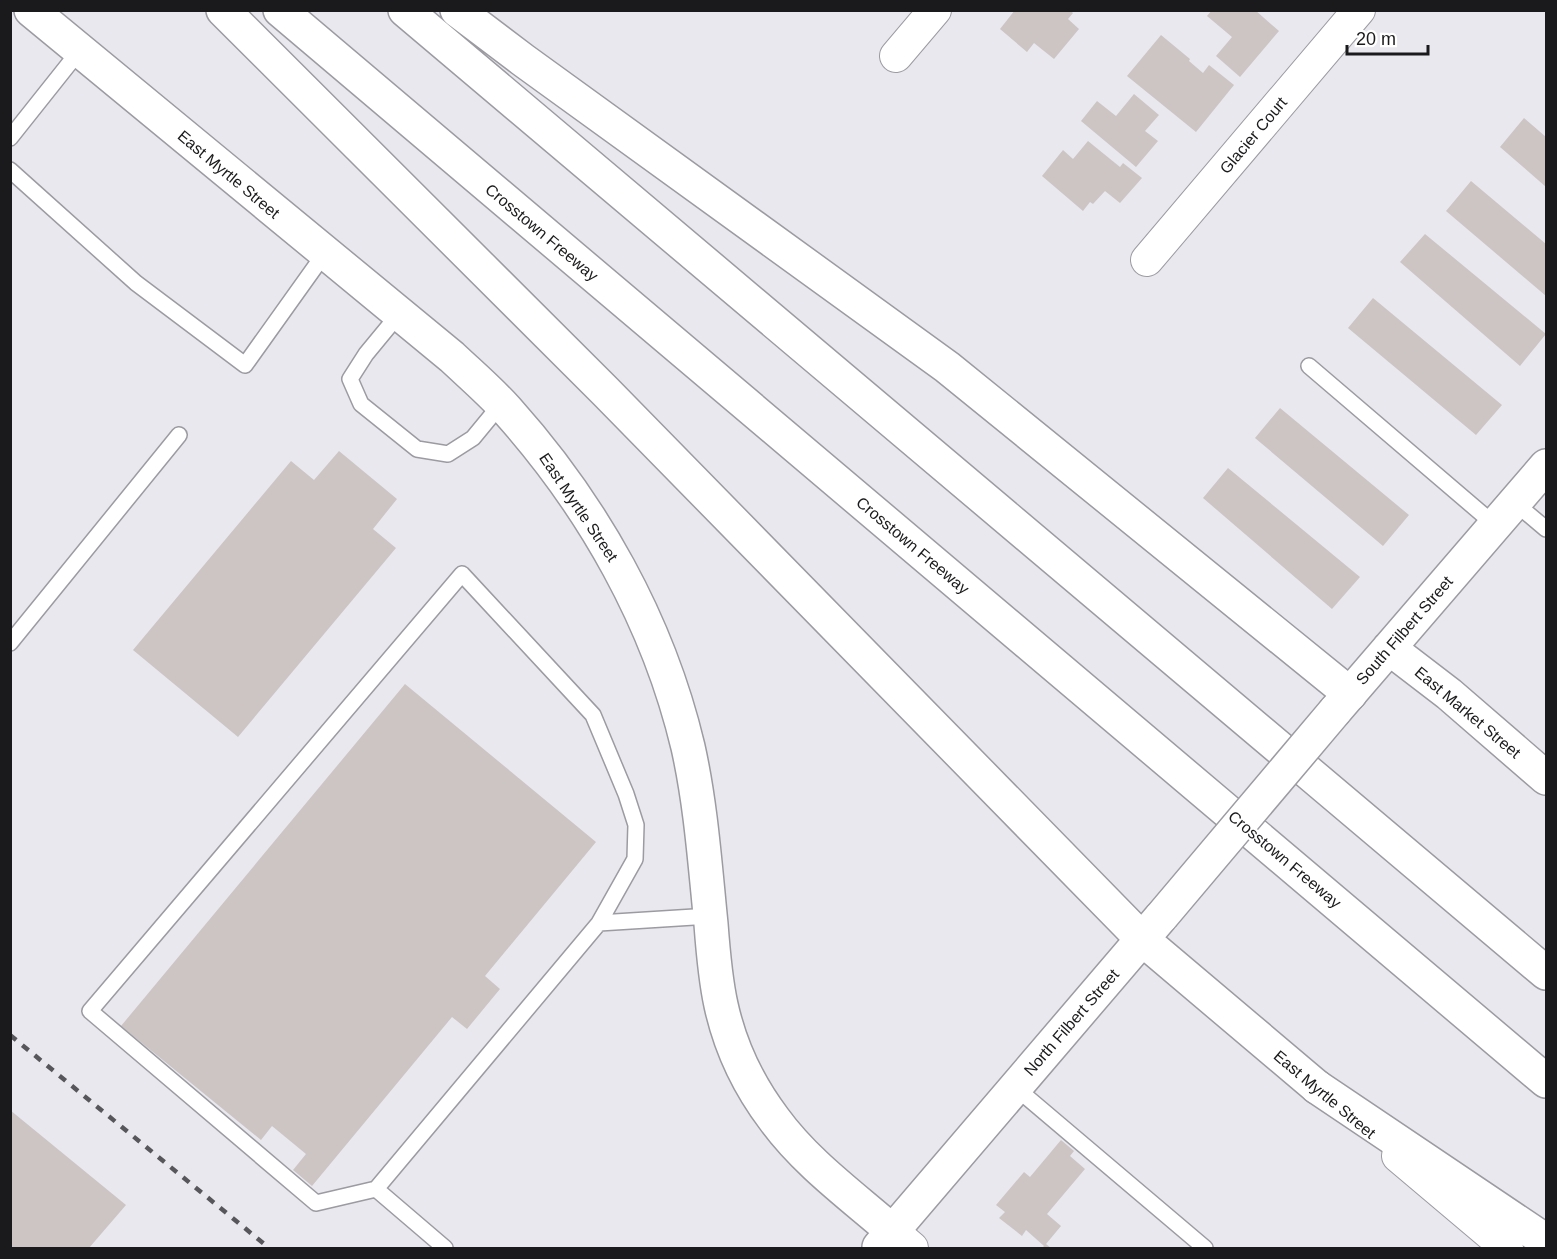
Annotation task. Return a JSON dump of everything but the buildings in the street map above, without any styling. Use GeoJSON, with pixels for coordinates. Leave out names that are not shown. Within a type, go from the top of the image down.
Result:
{"type":"FeatureCollection","features":[{"type":"Feature","properties":{"kind":"main road","name":"East Myrtle Street"},"geometry":{"type":"LineString","coordinates":[[31,10],[452,357],[501,404],[549,459],[588,514],[617,562],[645,619],[669,682],[687,747],[700,813],[715,969],[721,1006],[736,1052],[754,1089],[774,1120],[803,1154],[894,1243]]}},
{"type":"Feature","properties":{"kind":"main road","name":"East Myrtle Street"},"geometry":{"type":"LineString","coordinates":[[223,10],[596,382],[1317,1087]]}},
{"type":"Feature","properties":{"kind":"main road","name":"Crosstown Freeway"},"geometry":{"type":"LineString","coordinates":[[280,10],[1546,1081]]}},
{"type":"Feature","properties":{"kind":"main road"},"geometry":{"type":"LineString","coordinates":[[405,10],[1546,973]]}},
{"type":"Feature","properties":{"kind":"main road"},"geometry":{"type":"LineString","coordinates":[[457,10],[947,367],[1342,702]]}},
{"type":"Feature","properties":{"kind":"main road","name":"South Filbert Street"},"geometry":{"type":"LineString","coordinates":[[1264,795],[1546,466]]}},
{"type":"Feature","properties":{"kind":"main road","name":"East Market Street"},"geometry":{"type":"LineString","coordinates":[[1389,648],[1449,694],[1546,778]]}},
{"type":"Feature","properties":{"kind":"main road","name":"North Filbert Street"},"geometry":{"type":"LineString","coordinates":[[894,1243],[1015,1087],[1264,795]]}},
{"type":"Feature","properties":{"kind":"main road"},"geometry":{"type":"LineString","coordinates":[[1317,1087],[1546,1241]]}},
{"type":"Feature","properties":{"kind":"street"},"geometry":{"type":"LineString","coordinates":[[896,56],[935,10]]}},
{"type":"Feature","properties":{"kind":"street","name":"Glacier Court"},"geometry":{"type":"LineString","coordinates":[[1147,260],[1359,10]]}},
{"type":"Feature","properties":{"kind":"street","name":"East Myrtle Street"},"geometry":{"type":"LineString","coordinates":[[1317,1087],[1507,1248]]}},
{"type":"Feature","properties":{"kind":"lane"},"geometry":{"type":"LineString","coordinates":[[10,138],[80,50]]}},
{"type":"Feature","properties":{"kind":"lane"},"geometry":{"type":"LineString","coordinates":[[10,170],[136,283],[245,365],[325,253]]}},
{"type":"Feature","properties":{"kind":"lane"},"geometry":{"type":"LineString","coordinates":[[399,314],[366,354],[350,379],[361,404],[417,450],[448,454],[473,438],[501,404]]}},
{"type":"Feature","properties":{"kind":"lane"},"geometry":{"type":"LineString","coordinates":[[1309,366],[1505,514],[1546,529]]}},
{"type":"Feature","properties":{"kind":"lane"},"geometry":{"type":"LineString","coordinates":[[10,643],[179,435]]}},
{"type":"Feature","properties":{"kind":"lane"},"geometry":{"type":"LineString","coordinates":[[462,574],[593,714],[626,794],[636,825],[635,859],[599,923],[376,1188],[316,1203],[90,1011],[462,574]]}},
{"type":"Feature","properties":{"kind":"lane"},"geometry":{"type":"LineString","coordinates":[[599,923],[710,916]]}},
{"type":"Feature","properties":{"kind":"lane"},"geometry":{"type":"LineString","coordinates":[[1015,1087],[1205,1248]]}},
{"type":"Feature","properties":{"kind":"lane"},"geometry":{"type":"LineString","coordinates":[[376,1188],[445,1248]]}},
{"type":"Feature","properties":{"kind":"railway"},"geometry":{"type":"LineString","coordinates":[[10,1035],[269,1248]]}}]}
